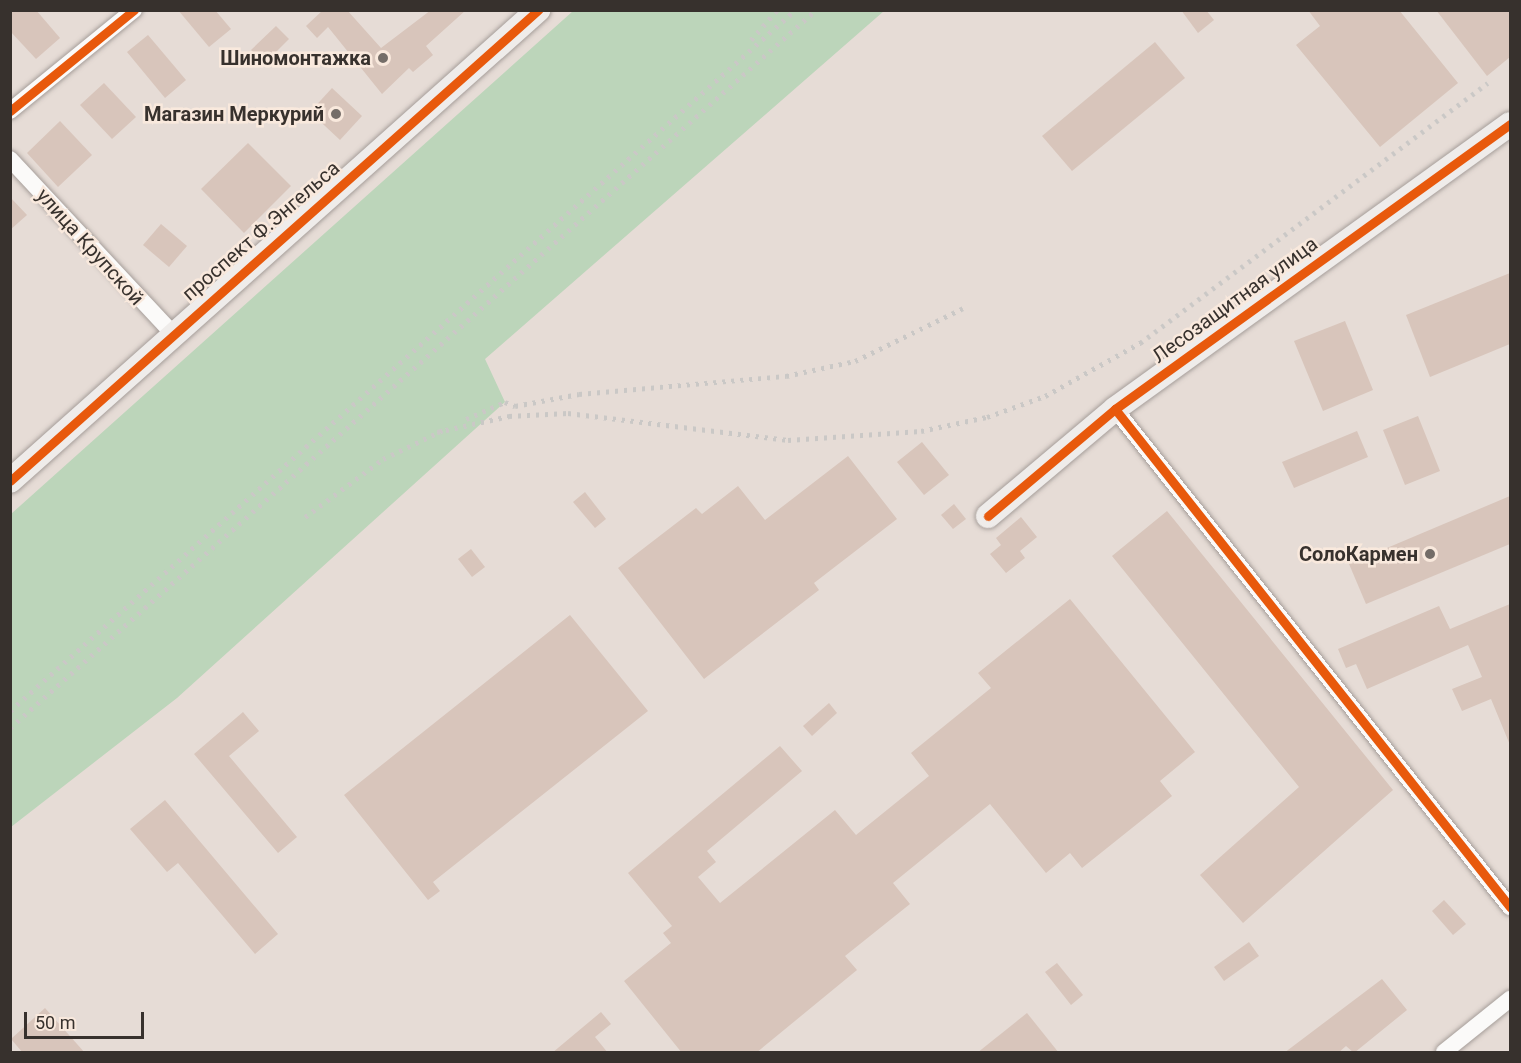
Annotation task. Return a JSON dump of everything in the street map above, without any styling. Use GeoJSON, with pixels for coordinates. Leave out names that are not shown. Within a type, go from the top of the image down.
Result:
{"type":"FeatureCollection","features":[{"type":"Feature","properties":{"kind":"street"},"geometry":{"type":"LineString","coordinates":[[10,111],[134,10]]}},
{"type":"Feature","properties":{"kind":"street","name":"проспект Ф.Энгельса"},"geometry":{"type":"LineString","coordinates":[[10,481],[172,333],[538,10]]}},
{"type":"Feature","properties":{"kind":"street","name":"Лесозащитная улица"},"geometry":{"type":"LineString","coordinates":[[988,516],[1115,409],[1510,124]]}},
{"type":"Feature","properties":{"kind":"street","name":"улица Крупской"},"geometry":{"type":"LineString","coordinates":[[10,159],[172,333]]}},
{"type":"Feature","properties":{"kind":"street"},"geometry":{"type":"LineString","coordinates":[[1115,409],[1510,907]]}},
{"type":"Feature","properties":{"kind":"street"},"geometry":{"type":"LineString","coordinates":[[1444,1053],[1510,999]]}},
{"type":"Feature","properties":{"kind":"green space"},"geometry":{"type":"Polygon","coordinates":[[[573,11],[884,11],[485,359],[505,402],[177,698],[11,827],[11,514],[573,11]]]}},
{"type":"Feature","properties":{"kind":"building"},"geometry":{"type":"Polygon","coordinates":[[[10,10],[36,10],[60,38],[36,59],[10,31],[10,10]]]}},
{"type":"Feature","properties":{"kind":"building"},"geometry":{"type":"Polygon","coordinates":[[[178,10],[215,10],[231,29],[209,47],[178,10]]]}},
{"type":"Feature","properties":{"kind":"building"},"geometry":{"type":"Polygon","coordinates":[[[323,10],[347,10],[381,48],[431,10],[466,10],[426,46],[433,55],[413,72],[409,68],[382,94],[328,27],[317,38],[306,26],[323,10]]]}},
{"type":"Feature","properties":{"kind":"building"},"geometry":{"type":"Polygon","coordinates":[[[1181,10],[1206,10],[1214,20],[1198,33],[1181,10]]]}},
{"type":"Feature","properties":{"kind":"building"},"geometry":{"type":"Polygon","coordinates":[[[1308,10],[1399,10],[1458,83],[1380,147],[1296,45],[1320,26],[1308,10]]]}},
{"type":"Feature","properties":{"kind":"building"},"geometry":{"type":"Polygon","coordinates":[[[1436,10],[1510,10],[1510,57],[1487,76],[1436,10]]]}},
{"type":"Feature","properties":{"kind":"building"},"geometry":{"type":"Polygon","coordinates":[[[276,26],[289,39],[265,63],[251,50],[276,26]]]}},
{"type":"Feature","properties":{"kind":"building"},"geometry":{"type":"Polygon","coordinates":[[[148,35],[186,80],[165,98],[127,52],[148,35]]]}},
{"type":"Feature","properties":{"kind":"building"},"geometry":{"type":"Polygon","coordinates":[[[1155,42],[1185,78],[1072,171],[1042,136],[1155,42]]]}},
{"type":"Feature","properties":{"kind":"building"},"geometry":{"type":"Polygon","coordinates":[[[104,83],[136,117],[112,139],[80,105],[104,83]]]}},
{"type":"Feature","properties":{"kind":"building","name":"Магазин Меркурий"},"geometry":{"type":"Polygon","coordinates":[[[332,88],[362,116],[340,140],[310,112],[332,88]]]}},
{"type":"Feature","properties":{"kind":"building"},"geometry":{"type":"Polygon","coordinates":[[[60,121],[92,155],[58,187],[27,153],[60,121]]]}},
{"type":"Feature","properties":{"kind":"building"},"geometry":{"type":"Polygon","coordinates":[[[248,143],[291,186],[244,233],[201,189],[248,143]]]}},
{"type":"Feature","properties":{"kind":"building"},"geometry":{"type":"Polygon","coordinates":[[[10,197],[27,215],[10,230],[10,197]]]}},
{"type":"Feature","properties":{"kind":"building"},"geometry":{"type":"Polygon","coordinates":[[[161,224],[187,246],[169,267],[143,245],[161,224]]]}},
{"type":"Feature","properties":{"kind":"building"},"geometry":{"type":"Polygon","coordinates":[[[1510,273],[1510,344],[1430,377],[1406,315],[1510,273]]]}},
{"type":"Feature","properties":{"kind":"building"},"geometry":{"type":"Polygon","coordinates":[[[1345,321],[1373,390],[1323,411],[1294,341],[1345,321]]]}},
{"type":"Feature","properties":{"kind":"building"},"geometry":{"type":"Polygon","coordinates":[[[1418,416],[1440,471],[1405,485],[1383,430],[1418,416]]]}},
{"type":"Feature","properties":{"kind":"building"},"geometry":{"type":"Polygon","coordinates":[[[1357,431],[1368,457],[1294,488],[1282,462],[1357,431]]]}},
{"type":"Feature","properties":{"kind":"building"},"geometry":{"type":"Polygon","coordinates":[[[922,442],[949,475],[924,495],[897,462],[922,442]]]}},
{"type":"Feature","properties":{"kind":"building"},"geometry":{"type":"Polygon","coordinates":[[[848,456],[897,519],[814,583],[819,590],[704,679],[618,568],[696,508],[702,514],[738,486],[765,520],[848,456]]]}},
{"type":"Feature","properties":{"kind":"building"},"geometry":{"type":"Polygon","coordinates":[[[585,492],[606,519],[595,528],[573,502],[585,492]]]}},
{"type":"Feature","properties":{"kind":"building","name":"СолоКармен"},"geometry":{"type":"Polygon","coordinates":[[[1510,496],[1510,544],[1366,604],[1349,564],[1510,496]]]}},
{"type":"Feature","properties":{"kind":"building"},"geometry":{"type":"Polygon","coordinates":[[[954,504],[966,519],[953,529],[941,515],[954,504]]]}},
{"type":"Feature","properties":{"kind":"building"},"geometry":{"type":"Polygon","coordinates":[[[1167,511],[1393,790],[1243,923],[1200,875],[1299,787],[1112,556],[1167,511]]]}},
{"type":"Feature","properties":{"kind":"building"},"geometry":{"type":"Polygon","coordinates":[[[1021,517],[1037,537],[1020,551],[1025,558],[1006,573],[990,554],[1001,545],[996,538],[1021,517]]]}},
{"type":"Feature","properties":{"kind":"building"},"geometry":{"type":"Polygon","coordinates":[[[471,549],[485,567],[472,577],[458,559],[471,549]]]}},
{"type":"Feature","properties":{"kind":"building"},"geometry":{"type":"Polygon","coordinates":[[[1070,599],[1195,752],[1160,781],[1172,796],[1082,868],[1070,853],[1046,873],[990,804],[893,883],[910,904],[845,956],[857,970],[756,1053],[682,1053],[624,981],[671,943],[663,933],[672,926],[628,873],[780,746],[802,771],[707,851],[716,862],[698,877],[720,903],[835,810],[856,835],[929,776],[911,753],[991,688],[978,673],[1070,599]]]}},
{"type":"Feature","properties":{"kind":"building"},"geometry":{"type":"Polygon","coordinates":[[[1510,604],[1510,745],[1491,699],[1462,711],[1452,689],[1482,677],[1468,645],[1367,689],[1356,664],[1346,668],[1338,649],[1439,606],[1450,629],[1510,604]]]}},
{"type":"Feature","properties":{"kind":"building"},"geometry":{"type":"Polygon","coordinates":[[[570,615],[648,711],[433,882],[440,891],[428,900],[344,795],[570,615]]]}},
{"type":"Feature","properties":{"kind":"building"},"geometry":{"type":"Polygon","coordinates":[[[829,703],[837,713],[812,736],[803,726],[829,703]]]}},
{"type":"Feature","properties":{"kind":"building"},"geometry":{"type":"Polygon","coordinates":[[[243,712],[259,731],[229,756],[297,837],[278,853],[194,754],[243,712]]]}},
{"type":"Feature","properties":{"kind":"building"},"geometry":{"type":"Polygon","coordinates":[[[165,800],[278,934],[255,954],[178,863],[167,872],[130,829],[165,800]]]}},
{"type":"Feature","properties":{"kind":"building"},"geometry":{"type":"Polygon","coordinates":[[[1444,900],[1466,924],[1453,935],[1432,911],[1444,900]]]}},
{"type":"Feature","properties":{"kind":"building"},"geometry":{"type":"Polygon","coordinates":[[[1249,942],[1259,956],[1224,981],[1214,967],[1249,942]]]}},
{"type":"Feature","properties":{"kind":"building"},"geometry":{"type":"Polygon","coordinates":[[[1057,963],[1083,995],[1071,1005],[1045,972],[1057,963]]]}},
{"type":"Feature","properties":{"kind":"building"},"geometry":{"type":"Polygon","coordinates":[[[1382,979],[1407,1010],[1354,1053],[1346,1046],[1338,1053],[1284,1053],[1382,979]]]}},
{"type":"Feature","properties":{"kind":"building"},"geometry":{"type":"Polygon","coordinates":[[[45,1008],[85,1053],[23,1053],[11,1039],[45,1008]]]}},
{"type":"Feature","properties":{"kind":"building"},"geometry":{"type":"Polygon","coordinates":[[[601,1012],[611,1024],[595,1037],[608,1053],[552,1053],[601,1012]]]}},
{"type":"Feature","properties":{"kind":"building"},"geometry":{"type":"Polygon","coordinates":[[[1027,1013],[1059,1053],[977,1053],[1027,1013]]]}},
{"type":"Feature","properties":{"kind":"railway"},"geometry":{"type":"LineString","coordinates":[[751,40],[777,10]]}},
{"type":"Feature","properties":{"kind":"railway"},"geometry":{"type":"LineString","coordinates":[[10,711],[795,10]]}},
{"type":"Feature","properties":{"kind":"railway"},"geometry":{"type":"LineString","coordinates":[[10,728],[816,10]]}},
{"type":"Feature","properties":{"kind":"railway"},"geometry":{"type":"LineString","coordinates":[[437,432],[509,416],[568,413],[788,440],[921,431],[987,417],[1045,396],[1140,343],[1488,83]]}},
{"type":"Feature","properties":{"kind":"railway"},"geometry":{"type":"LineString","coordinates":[[466,419],[505,402],[515,406],[579,394],[786,376],[855,361],[963,308]]}},
{"type":"Feature","properties":{"kind":"railway"},"geometry":{"type":"LineString","coordinates":[[305,517],[383,459],[445,429]]}},
{"type":"Feature","properties":{"kind":"cycle path"},"geometry":{"type":"LineString","coordinates":[[10,111],[134,10]]}},
{"type":"Feature","properties":{"kind":"cycle path"},"geometry":{"type":"LineString","coordinates":[[10,481],[538,10]]}},
{"type":"Feature","properties":{"kind":"cycle path"},"geometry":{"type":"LineString","coordinates":[[988,516],[1115,409],[1510,124]]}},
{"type":"Feature","properties":{"kind":"cycle path"},"geometry":{"type":"LineString","coordinates":[[1115,409],[1510,907]]}},
{"type":"Feature","properties":{"kind":"place","name":"Шиномонтажка"},"geometry":{"type":"Point","coordinates":[383,58]}},
{"type":"Feature","properties":{"kind":"place","name":"Магазин Меркурий"},"geometry":{"type":"Point","coordinates":[336,114]}},
{"type":"Feature","properties":{"kind":"place","name":"СолоКармен"},"geometry":{"type":"Point","coordinates":[1430,554]}}]}
